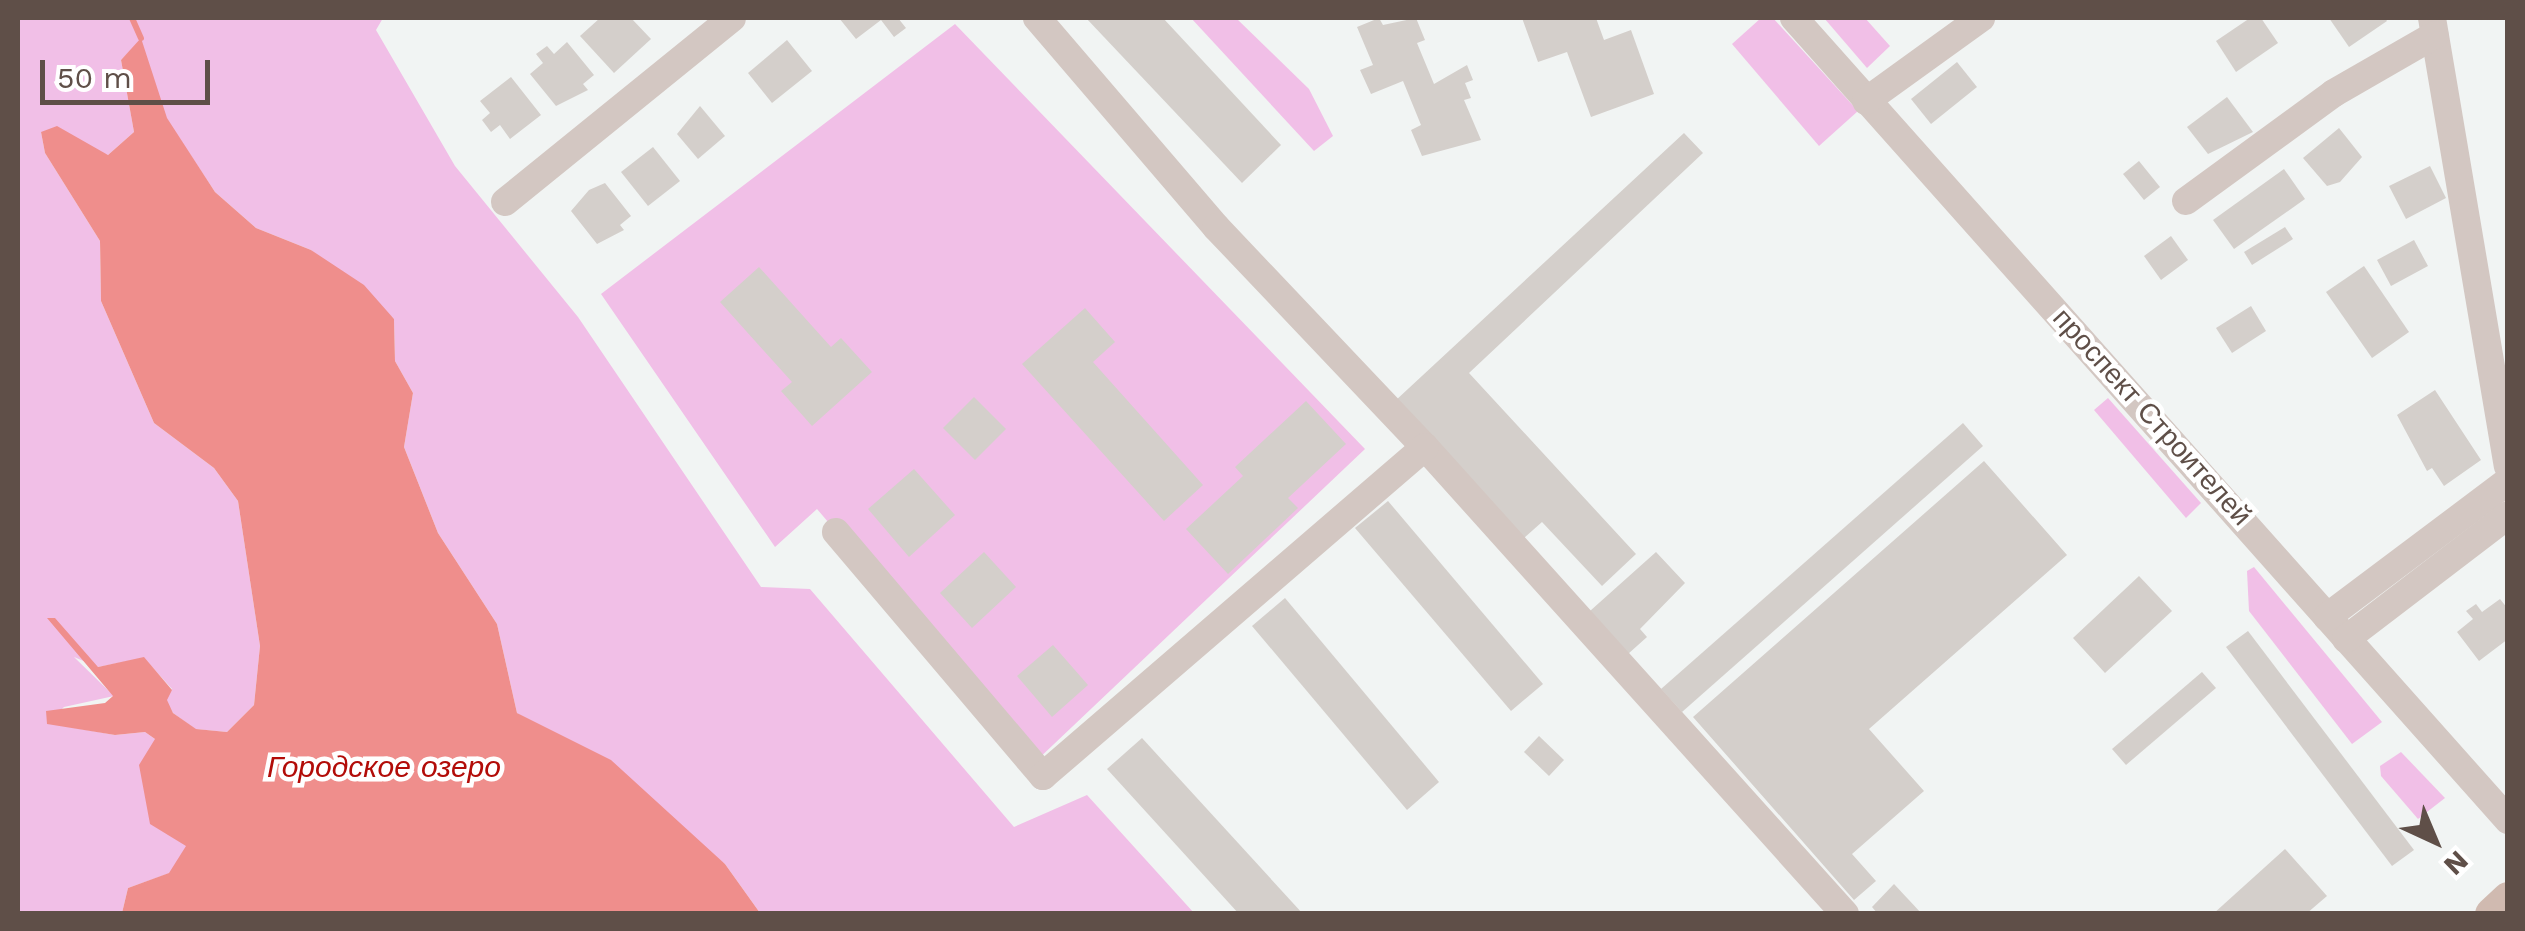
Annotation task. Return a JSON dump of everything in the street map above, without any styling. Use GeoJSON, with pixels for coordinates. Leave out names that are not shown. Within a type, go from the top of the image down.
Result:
{"type":"FeatureCollection","features":[{"type":"Feature","properties":{"kind":"main road"},"geometry":{"type":"LineString","coordinates":[[2492,914],[2508,899]]}},
{"type":"Feature","properties":{"kind":"street"},"geometry":{"type":"LineString","coordinates":[[505,202],[732,18]]}},
{"type":"Feature","properties":{"kind":"street"},"geometry":{"type":"LineString","coordinates":[[1037,18],[1216,227],[1425,447],[1846,914]]}},
{"type":"Feature","properties":{"kind":"street","name":"проспект Строителей"},"geometry":{"type":"LineString","coordinates":[[1794,18],[1866,102],[2125,383],[2508,820]]}},
{"type":"Feature","properties":{"kind":"street"},"geometry":{"type":"LineString","coordinates":[[1866,102],[1981,18]]}},
{"type":"Feature","properties":{"kind":"street"},"geometry":{"type":"LineString","coordinates":[[2186,201],[2434,26],[2508,466]]}},
{"type":"Feature","properties":{"kind":"street"},"geometry":{"type":"LineString","coordinates":[[836,532],[1043,776],[1425,447]]}},
{"type":"Feature","properties":{"kind":"street"},"geometry":{"type":"LineString","coordinates":[[2327,617],[2508,481]]}},
{"type":"Feature","properties":{"kind":"street"},"geometry":{"type":"LineString","coordinates":[[2346,639],[2508,515]]}},
{"type":"Feature","properties":{"kind":"shaded area"},"geometry":{"type":"Polygon","coordinates":[[[18,18],[383,18],[376,30],[455,166],[578,317],[761,587],[810,589],[1014,827],[1087,795],[1194,913],[760,913],[725,864],[517,713],[497,624],[438,533],[404,447],[413,393],[395,361],[394,319],[311,250],[256,228],[215,192],[166,118],[141,40],[121,60],[134,132],[108,155],[41,132],[45,153],[100,241],[101,301],[154,423],[214,468],[238,501],[260,646],[254,705],[227,732],[195,729],[173,713],[166,700],[172,689],[144,658],[98,667],[74,657],[114,696],[64,707],[47,723],[115,735],[145,732],[155,739],[187,846],[170,873],[128,888],[122,913],[18,913],[18,18]]]}},
{"type":"Feature","properties":{"kind":"shaded area"},"geometry":{"type":"Polygon","coordinates":[[[1191,18],[1236,18],[1309,89],[1333,136],[1314,151],[1191,18]]]}},
{"type":"Feature","properties":{"kind":"shaded area"},"geometry":{"type":"Polygon","coordinates":[[[1761,18],[1773,18],[1858,111],[1819,146],[1732,44],[1761,18]]]}},
{"type":"Feature","properties":{"kind":"shaded area"},"geometry":{"type":"Polygon","coordinates":[[[1824,18],[1865,18],[1890,46],[1867,68],[1824,18]]]}},
{"type":"Feature","properties":{"kind":"shaded area"},"geometry":{"type":"Polygon","coordinates":[[[955,24],[1365,449],[1034,763],[817,509],[775,547],[601,294],[955,24]]]}},
{"type":"Feature","properties":{"kind":"shaded area"},"geometry":{"type":"Polygon","coordinates":[[[2108,398],[2201,503],[2186,518],[2094,410],[2108,398]]]}},
{"type":"Feature","properties":{"kind":"shaded area"},"geometry":{"type":"Polygon","coordinates":[[[2254,567],[2382,722],[2352,744],[2249,611],[2247,571],[2254,567]]]}},
{"type":"Feature","properties":{"kind":"shaded area"},"geometry":{"type":"Polygon","coordinates":[[[2401,752],[2445,798],[2418,819],[2381,776],[2380,766],[2401,752]]]}},
{"type":"Feature","properties":{"kind":"water","name":"Городское озеро"},"geometry":{"type":"Polygon","coordinates":[[[141,38],[167,118],[215,192],[256,228],[311,250],[364,285],[394,319],[395,361],[413,393],[404,447],[438,533],[497,624],[517,713],[611,760],[725,864],[760,913],[122,913],[128,888],[169,873],[186,846],[150,824],[139,765],[155,739],[145,732],[115,735],[47,724],[46,711],[105,703],[113,696],[47,618],[55,618],[98,667],[144,657],[172,690],[167,700],[173,713],[196,729],[227,732],[254,705],[260,646],[238,501],[214,468],[154,423],[101,301],[100,241],[45,153],[41,132],[57,126],[108,155],[134,132],[121,60],[141,38]]]}},
{"type":"Feature","properties":{"kind":"building"},"geometry":{"type":"Polygon","coordinates":[[[600,18],[631,18],[651,39],[614,73],[580,36],[600,18]]]}},
{"type":"Feature","properties":{"kind":"building"},"geometry":{"type":"Polygon","coordinates":[[[839,18],[898,18],[906,28],[894,37],[881,20],[856,39],[839,18]]]}},
{"type":"Feature","properties":{"kind":"building"},"geometry":{"type":"Polygon","coordinates":[[[1086,18],[1163,18],[1281,145],[1242,183],[1086,18]]]}},
{"type":"Feature","properties":{"kind":"building"},"geometry":{"type":"Polygon","coordinates":[[[1379,18],[1383,25],[1416,18],[1425,40],[1417,43],[1434,84],[1467,65],[1473,80],[1465,83],[1471,98],[1464,100],[1481,140],[1422,156],[1411,130],[1421,125],[1403,81],[1371,94],[1360,70],[1373,65],[1357,27],[1379,18]]]}},
{"type":"Feature","properties":{"kind":"building"},"geometry":{"type":"Polygon","coordinates":[[[1522,18],[1596,18],[1604,40],[1631,30],[1654,94],[1591,117],[1567,52],[1538,62],[1522,18]]]}},
{"type":"Feature","properties":{"kind":"building"},"geometry":{"type":"Polygon","coordinates":[[[2250,18],[2261,18],[2278,43],[2236,72],[2216,41],[2250,18]]]}},
{"type":"Feature","properties":{"kind":"building"},"geometry":{"type":"Polygon","coordinates":[[[2329,18],[2385,18],[2387,21],[2349,47],[2329,18]]]}},
{"type":"Feature","properties":{"kind":"building"},"geometry":{"type":"Polygon","coordinates":[[[787,40],[812,71],[772,103],[748,73],[787,40]]]}},
{"type":"Feature","properties":{"kind":"building"},"geometry":{"type":"Polygon","coordinates":[[[567,42],[594,75],[583,84],[588,90],[556,106],[530,74],[543,63],[536,54],[547,46],[554,54],[567,42]]]}},
{"type":"Feature","properties":{"kind":"building"},"geometry":{"type":"Polygon","coordinates":[[[1957,62],[1977,87],[1931,124],[1911,99],[1957,62]]]}},
{"type":"Feature","properties":{"kind":"building"},"geometry":{"type":"Polygon","coordinates":[[[511,77],[541,115],[510,139],[500,125],[491,132],[482,120],[490,113],[480,101],[511,77]]]}},
{"type":"Feature","properties":{"kind":"building"},"geometry":{"type":"Polygon","coordinates":[[[2227,97],[2253,132],[2208,154],[2187,127],[2227,97]]]}},
{"type":"Feature","properties":{"kind":"building"},"geometry":{"type":"Polygon","coordinates":[[[700,106],[725,136],[698,159],[677,134],[700,106]]]}},
{"type":"Feature","properties":{"kind":"building"},"geometry":{"type":"Polygon","coordinates":[[[2339,128],[2362,157],[2340,182],[2327,186],[2303,158],[2339,128]]]}},
{"type":"Feature","properties":{"kind":"building"},"geometry":{"type":"Polygon","coordinates":[[[1684,133],[1703,153],[1469,373],[1636,554],[1602,586],[1542,522],[1523,539],[1395,401],[1684,133]]]}},
{"type":"Feature","properties":{"kind":"building"},"geometry":{"type":"Polygon","coordinates":[[[653,147],[680,181],[648,206],[621,172],[653,147]]]}},
{"type":"Feature","properties":{"kind":"building"},"geometry":{"type":"Polygon","coordinates":[[[2139,161],[2160,187],[2144,200],[2123,174],[2139,161]]]}},
{"type":"Feature","properties":{"kind":"building"},"geometry":{"type":"Polygon","coordinates":[[[2430,166],[2446,198],[2406,219],[2389,186],[2430,166]]]}},
{"type":"Feature","properties":{"kind":"building"},"geometry":{"type":"Polygon","coordinates":[[[2284,169],[2305,199],[2234,249],[2213,220],[2284,169]]]}},
{"type":"Feature","properties":{"kind":"building"},"geometry":{"type":"Polygon","coordinates":[[[605,183],[631,216],[620,225],[624,230],[597,244],[571,211],[589,190],[605,183]]]}},
{"type":"Feature","properties":{"kind":"building"},"geometry":{"type":"Polygon","coordinates":[[[2285,227],[2293,239],[2252,265],[2244,252],[2285,227]]]}},
{"type":"Feature","properties":{"kind":"building"},"geometry":{"type":"Polygon","coordinates":[[[2171,236],[2188,260],[2161,280],[2144,256],[2171,236]]]}},
{"type":"Feature","properties":{"kind":"building"},"geometry":{"type":"Polygon","coordinates":[[[2414,240],[2428,266],[2391,286],[2377,260],[2414,240]]]}},
{"type":"Feature","properties":{"kind":"building"},"geometry":{"type":"Polygon","coordinates":[[[2364,266],[2409,332],[2372,358],[2326,292],[2364,266]]]}},
{"type":"Feature","properties":{"kind":"building"},"geometry":{"type":"Polygon","coordinates":[[[759,267],[831,347],[841,338],[872,372],[812,426],[781,391],[792,382],[720,302],[759,267]]]}},
{"type":"Feature","properties":{"kind":"building"},"geometry":{"type":"Polygon","coordinates":[[[2251,306],[2266,331],[2232,353],[2216,328],[2251,306]]]}},
{"type":"Feature","properties":{"kind":"building"},"geometry":{"type":"Polygon","coordinates":[[[1085,308],[1115,342],[1093,362],[1203,485],[1164,521],[1022,364],[1085,308]]]}},
{"type":"Feature","properties":{"kind":"building"},"geometry":{"type":"Polygon","coordinates":[[[2435,390],[2481,460],[2444,486],[2432,468],[2427,471],[2397,415],[2435,390]]]}},
{"type":"Feature","properties":{"kind":"building"},"geometry":{"type":"Polygon","coordinates":[[[974,397],[1006,429],[975,460],[943,428],[974,397]]]}},
{"type":"Feature","properties":{"kind":"building"},"geometry":{"type":"Polygon","coordinates":[[[1306,401],[1346,444],[1288,498],[1298,508],[1228,574],[1186,529],[1243,476],[1235,467],[1306,401]]]}},
{"type":"Feature","properties":{"kind":"building"},"geometry":{"type":"Polygon","coordinates":[[[1963,423],[1983,446],[1682,712],[1661,689],[1963,423]]]}},
{"type":"Feature","properties":{"kind":"building"},"geometry":{"type":"Polygon","coordinates":[[[1984,461],[2067,555],[1869,729],[1924,791],[1852,854],[1876,881],[1854,900],[1693,717],[1984,461]]]}},
{"type":"Feature","properties":{"kind":"building"},"geometry":{"type":"Polygon","coordinates":[[[914,469],[955,515],[909,557],[868,509],[914,469]]]}},
{"type":"Feature","properties":{"kind":"building"},"geometry":{"type":"Polygon","coordinates":[[[1388,501],[1543,684],[1511,711],[1355,528],[1388,501]]]}},
{"type":"Feature","properties":{"kind":"building"},"geometry":{"type":"Polygon","coordinates":[[[984,552],[1016,587],[972,628],[940,593],[984,552]]]}},
{"type":"Feature","properties":{"kind":"building"},"geometry":{"type":"Polygon","coordinates":[[[1656,552],[1685,583],[1640,629],[1647,637],[1628,654],[1590,611],[1656,552]]]}},
{"type":"Feature","properties":{"kind":"building"},"geometry":{"type":"Polygon","coordinates":[[[2139,576],[2172,611],[2105,673],[2073,638],[2139,576]]]}},
{"type":"Feature","properties":{"kind":"building"},"geometry":{"type":"Polygon","coordinates":[[[1285,598],[1439,782],[1407,810],[1252,626],[1285,598]]]}},
{"type":"Feature","properties":{"kind":"building"},"geometry":{"type":"Polygon","coordinates":[[[2500,599],[2508,609],[2508,639],[2479,661],[2457,632],[2473,619],[2466,611],[2476,604],[2482,612],[2500,599]]]}},
{"type":"Feature","properties":{"kind":"building"},"geometry":{"type":"Polygon","coordinates":[[[2248,631],[2414,850],[2392,866],[2226,647],[2248,631]]]}},
{"type":"Feature","properties":{"kind":"building"},"geometry":{"type":"Polygon","coordinates":[[[1053,645],[1088,685],[1052,717],[1017,676],[1053,645]]]}},
{"type":"Feature","properties":{"kind":"building"},"geometry":{"type":"Polygon","coordinates":[[[2202,672],[2216,688],[2126,765],[2112,749],[2202,672]]]}},
{"type":"Feature","properties":{"kind":"building"},"geometry":{"type":"Polygon","coordinates":[[[1539,736],[1564,760],[1549,776],[1524,752],[1539,736]]]}},
{"type":"Feature","properties":{"kind":"building"},"geometry":{"type":"Polygon","coordinates":[[[1142,738],[1303,914],[1239,914],[1107,769],[1142,738]]]}},
{"type":"Feature","properties":{"kind":"building"},"geometry":{"type":"Polygon","coordinates":[[[2285,849],[2327,896],[2306,914],[2213,914],[2285,849]]]}},
{"type":"Feature","properties":{"kind":"building"},"geometry":{"type":"Polygon","coordinates":[[[1894,884],[1922,914],[1878,914],[1872,907],[1894,884]]]}},
{"type":"Feature","properties":{"kind":"waterway"},"geometry":{"type":"LineString","coordinates":[[132,18],[141,38]]}}]}
